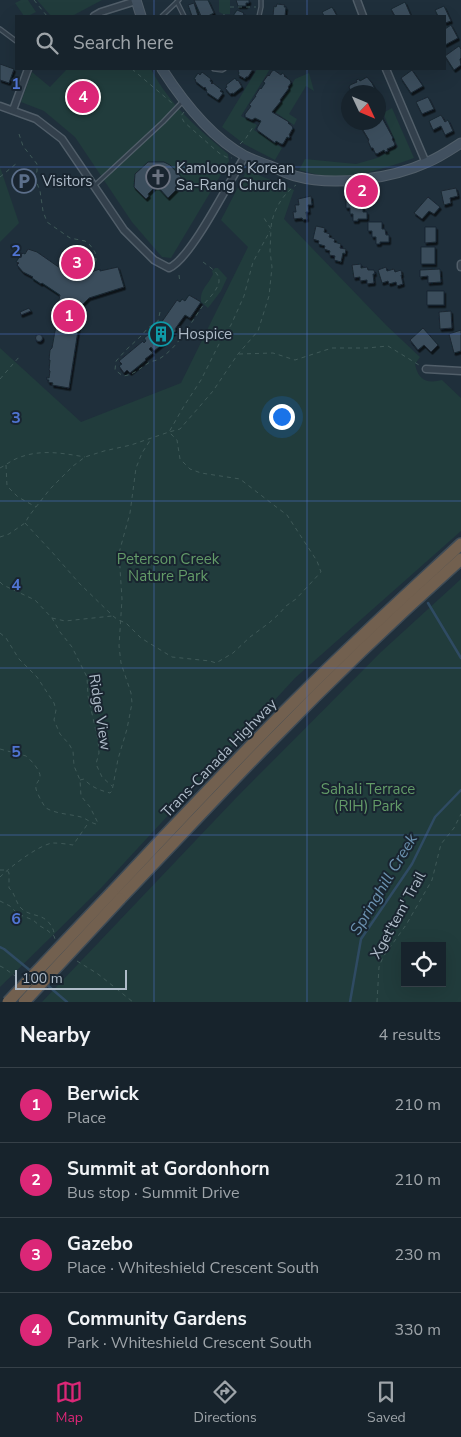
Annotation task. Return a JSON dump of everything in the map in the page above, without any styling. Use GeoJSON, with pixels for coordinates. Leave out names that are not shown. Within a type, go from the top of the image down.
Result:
{"type":"FeatureCollection","features":[{"type":"Feature","properties":{"kind":"highway","name":"Trans-Canada Highway"},"geometry":{"type":"LineString","coordinates":[[24,1002],[229,769],[376,622],[461,544]]}},
{"type":"Feature","properties":{"kind":"highway","name":"Trans-Canada Highway"},"geometry":{"type":"LineString","coordinates":[[8,1002],[384,629],[461,558]]}},
{"type":"Feature","properties":{"kind":"main road"},"geometry":{"type":"LineString","coordinates":[[136,0],[141,15]]}},
{"type":"Feature","properties":{"kind":"main road"},"geometry":{"type":"LineString","coordinates":[[163,70],[187,104],[202,121],[228,144],[245,156],[295,176],[325,180],[353,180],[394,175],[440,157],[461,143]]}},
{"type":"Feature","properties":{"kind":"street"},"geometry":{"type":"LineString","coordinates":[[96,15],[136,0]]}},
{"type":"Feature","properties":{"kind":"street"},"geometry":{"type":"LineString","coordinates":[[357,0],[363,15]]}},
{"type":"Feature","properties":{"kind":"street"},"geometry":{"type":"LineString","coordinates":[[13,110],[28,70]]}},
{"type":"Feature","properties":{"kind":"street"},"geometry":{"type":"LineString","coordinates":[[386,70],[426,163]]}},
{"type":"Feature","properties":{"kind":"street"},"geometry":{"type":"LineString","coordinates":[[0,106],[36,119],[62,139],[124,230],[154,260],[162,266],[169,268],[175,266],[183,257],[204,226],[245,156]]}},
{"type":"Feature","properties":{"kind":"street"},"geometry":{"type":"LineString","coordinates":[[426,369],[461,371]]}},
{"type":"Feature","properties":{"kind":"lane"},"geometry":{"type":"LineString","coordinates":[[259,15],[262,7],[261,0]]}},
{"type":"Feature","properties":{"kind":"lane"},"geometry":{"type":"LineString","coordinates":[[163,15],[178,1],[184,15]]}},
{"type":"Feature","properties":{"kind":"lane"},"geometry":{"type":"LineString","coordinates":[[0,29],[15,40]]}},
{"type":"Feature","properties":{"kind":"lane"},"geometry":{"type":"LineString","coordinates":[[94,186],[164,122],[177,107],[187,104]]}},
{"type":"Feature","properties":{"kind":"path"},"geometry":{"type":"LineString","coordinates":[[34,0],[46,15]]}},
{"type":"Feature","properties":{"kind":"path"},"geometry":{"type":"LineString","coordinates":[[230,7],[262,7]]}},
{"type":"Feature","properties":{"kind":"path"},"geometry":{"type":"LineString","coordinates":[[133,70],[177,107]]}},
{"type":"Feature","properties":{"kind":"path"},"geometry":{"type":"LineString","coordinates":[[187,104],[180,116],[184,122],[219,153],[232,159]]}},
{"type":"Feature","properties":{"kind":"path"},"geometry":{"type":"LineString","coordinates":[[240,144],[253,127]]}},
{"type":"Feature","properties":{"kind":"path"},"geometry":{"type":"LineString","coordinates":[[19,134],[23,146],[37,164],[36,178],[47,222],[70,238],[85,241],[95,252],[96,260],[92,268],[81,275]]}},
{"type":"Feature","properties":{"kind":"path"},"geometry":{"type":"LineString","coordinates":[[0,177],[17,163]]}},
{"type":"Feature","properties":{"kind":"path"},"geometry":{"type":"LineString","coordinates":[[0,537],[9,534],[25,523],[50,489],[85,457],[180,429],[213,391],[238,354],[258,331],[269,296],[272,267],[270,251],[272,218],[287,192],[299,183]]}},
{"type":"Feature","properties":{"kind":"path"},"geometry":{"type":"LineString","coordinates":[[264,218],[271,229]]}},
{"type":"Feature","properties":{"kind":"path"},"geometry":{"type":"LineString","coordinates":[[169,432],[202,380],[219,344],[231,325],[244,296],[253,262],[271,229]]}},
{"type":"Feature","properties":{"kind":"path"},"geometry":{"type":"LineString","coordinates":[[160,312],[158,321],[148,328],[116,361],[115,370],[123,376],[132,375],[173,347],[215,291],[219,282],[218,277],[215,271],[203,262]]}},
{"type":"Feature","properties":{"kind":"path"},"geometry":{"type":"LineString","coordinates":[[178,275],[180,283]]}},
{"type":"Feature","properties":{"kind":"path"},"geometry":{"type":"LineString","coordinates":[[238,354],[273,353],[295,360],[332,348],[388,346],[426,369]]}},
{"type":"Feature","properties":{"kind":"path"},"geometry":{"type":"LineString","coordinates":[[0,379],[20,356]]}},
{"type":"Feature","properties":{"kind":"path"},"geometry":{"type":"LineString","coordinates":[[25,523],[78,583],[112,616],[126,623],[141,638],[172,657],[216,663],[232,653],[296,599],[321,572],[317,561],[287,514],[240,479],[201,473],[190,469],[180,459],[177,440],[169,432]]}},
{"type":"Feature","properties":{"kind":"path"},"geometry":{"type":"LineString","coordinates":[[80,780],[84,779],[95,788],[110,793],[112,791],[118,759],[127,729],[132,702],[121,662],[119,646],[122,598],[119,553],[130,513],[136,468],[142,453],[152,438]]}},
{"type":"Feature","properties":{"kind":"path"},"geometry":{"type":"LineString","coordinates":[[0,468],[18,458],[40,452],[59,452],[85,457]]}},
{"type":"Feature","properties":{"kind":"path"},"geometry":{"type":"LineString","coordinates":[[6,465],[7,486],[18,497],[36,507]]}},
{"type":"Feature","properties":{"kind":"path","name":"Ridge View"},"geometry":{"type":"LineString","coordinates":[[0,582],[35,600],[52,618],[72,647],[87,677],[88,696],[98,740],[99,753],[96,764],[102,777],[112,786]]}},
{"type":"Feature","properties":{"kind":"path"},"geometry":{"type":"LineString","coordinates":[[52,618],[65,621],[112,616]]}},
{"type":"Feature","properties":{"kind":"path"},"geometry":{"type":"LineString","coordinates":[[0,633],[6,638],[19,659],[37,677],[54,703],[56,710],[54,720],[60,734],[72,748],[74,766],[80,780],[81,796],[98,823],[96,824],[81,817],[67,815],[46,808],[36,788],[40,777],[39,772],[29,759],[26,756],[0,749]]}},
{"type":"Feature","properties":{"kind":"path","name":"Xget'tem' Trail"},"geometry":{"type":"LineString","coordinates":[[377,1002],[379,967],[383,957],[406,925],[432,880],[441,844],[454,828],[461,814]]}},
{"type":"Feature","properties":{"kind":"path"},"geometry":{"type":"LineString","coordinates":[[0,877],[16,862],[25,858],[36,849],[51,843],[73,845],[89,821]]}},
{"type":"Feature","properties":{"kind":"path"},"geometry":{"type":"LineString","coordinates":[[0,870],[7,870]]}},
{"type":"Feature","properties":{"kind":"path"},"geometry":{"type":"LineString","coordinates":[[7,870],[9,873],[9,888],[14,892],[20,907],[46,920],[54,931],[54,936]]}},
{"type":"Feature","properties":{"kind":"green space"},"geometry":{"type":"Polygon","coordinates":[[[21,0],[28,0],[36,12],[30,15],[23,15],[15,3],[21,0]]]}},
{"type":"Feature","properties":{"kind":"green space"},"geometry":{"type":"Polygon","coordinates":[[[37,0],[102,0],[74,15],[50,15],[37,0]]]}},
{"type":"Feature","properties":{"kind":"green space"},"geometry":{"type":"Polygon","coordinates":[[[219,0],[230,0],[230,14],[219,12],[219,0]]]}},
{"type":"Feature","properties":{"kind":"green space"},"geometry":{"type":"Polygon","coordinates":[[[66,70],[152,70],[175,105],[228,154],[229,161],[171,258],[162,257],[132,222],[75,137],[44,111],[21,102],[32,72],[50,87],[66,70]]]}},
{"type":"Feature","properties":{"kind":"green space"},"geometry":{"type":"Polygon","coordinates":[[[256,70],[269,70],[241,116],[257,125],[254,130],[282,148],[275,160],[244,144],[222,127],[256,70]]]}},
{"type":"Feature","properties":{"kind":"green space"},"geometry":{"type":"Polygon","coordinates":[[[309,73],[314,91],[306,86],[289,114],[297,119],[294,125],[275,112],[295,79],[309,73]]]}},
{"type":"Feature","properties":{"kind":"green space"},"geometry":{"type":"Polygon","coordinates":[[[392,108],[414,158],[360,174],[326,176],[299,170],[305,159],[356,164],[377,158],[398,147],[386,120],[386,111],[392,108]]]}},
{"type":"Feature","properties":{"kind":"green space"},"geometry":{"type":"Polygon","coordinates":[[[0,167],[19,223],[0,242],[0,167]]]}},
{"type":"Feature","properties":{"kind":"green space","name":"Peterson Creek Nature Park"},"geometry":{"type":"Polygon","coordinates":[[[247,170],[294,190],[284,219],[386,325],[420,357],[415,364],[418,374],[428,381],[442,380],[461,398],[461,531],[295,678],[101,888],[0,987],[0,348],[81,422],[181,383],[248,247],[221,220],[247,170]]]}},
{"type":"Feature","properties":{"kind":"green space"},"geometry":{"type":"Polygon","coordinates":[[[215,268],[218,268],[227,278],[221,291],[208,308],[201,302],[201,297],[215,268]]]}},
{"type":"Feature","properties":{"kind":"green space","name":"Sahali Terrace (RIH) Park"},"geometry":{"type":"Polygon","coordinates":[[[461,579],[461,1002],[42,1002],[235,799],[381,652],[461,579]]]}},
{"type":"Feature","properties":{"kind":"building"},"geometry":{"type":"Polygon","coordinates":[[[194,0],[208,0],[214,13],[201,15],[194,0]]]}},
{"type":"Feature","properties":{"kind":"building"},"geometry":{"type":"Polygon","coordinates":[[[236,0],[249,0],[249,3],[246,3],[246,6],[238,6],[236,0]]]}},
{"type":"Feature","properties":{"kind":"building"},"geometry":{"type":"Polygon","coordinates":[[[405,2],[411,15],[394,15],[391,9],[405,2]]]}},
{"type":"Feature","properties":{"kind":"building"},"geometry":{"type":"Polygon","coordinates":[[[194,3],[198,15],[192,15],[188,5],[194,3]]]}},
{"type":"Feature","properties":{"kind":"building"},"geometry":{"type":"Polygon","coordinates":[[[277,4],[285,5],[285,15],[273,15],[274,6],[276,7],[277,4]]]}},
{"type":"Feature","properties":{"kind":"building"},"geometry":{"type":"Polygon","coordinates":[[[444,6],[451,21],[446,23],[446,15],[438,15],[435,10],[444,6]]]}},
{"type":"Feature","properties":{"kind":"building"},"geometry":{"type":"Polygon","coordinates":[[[332,7],[336,15],[324,15],[322,12],[332,7]]]}},
{"type":"Feature","properties":{"kind":"building"},"geometry":{"type":"Polygon","coordinates":[[[237,10],[245,15],[234,15],[237,10]]]}},
{"type":"Feature","properties":{"kind":"building"},"geometry":{"type":"Polygon","coordinates":[[[451,25],[458,38],[446,44],[446,28],[451,25]]]}},
{"type":"Feature","properties":{"kind":"building"},"geometry":{"type":"Polygon","coordinates":[[[459,46],[461,49],[461,65],[454,70],[446,55],[459,46]]]}},
{"type":"Feature","properties":{"kind":"building"},"geometry":{"type":"Polygon","coordinates":[[[0,64],[14,69],[9,83],[0,80],[0,64]]]}},
{"type":"Feature","properties":{"kind":"building"},"geometry":{"type":"Polygon","coordinates":[[[252,70],[245,79],[238,75],[238,71],[252,70]]]}},
{"type":"Feature","properties":{"kind":"building"},"geometry":{"type":"Polygon","coordinates":[[[274,70],[281,75],[282,73],[285,75],[291,83],[272,112],[289,122],[293,128],[289,138],[287,137],[283,144],[276,141],[275,143],[257,130],[261,121],[245,117],[251,106],[249,105],[265,83],[263,82],[274,70]]]}},
{"type":"Feature","properties":{"kind":"building"},"geometry":{"type":"Polygon","coordinates":[[[412,70],[423,86],[411,93],[401,78],[412,70]]]}},
{"type":"Feature","properties":{"kind":"building"},"geometry":{"type":"Polygon","coordinates":[[[202,72],[211,79],[212,84],[222,90],[220,91],[223,93],[218,100],[206,92],[205,87],[195,81],[194,79],[198,73],[200,75],[202,72]]]}},
{"type":"Feature","properties":{"kind":"building"},"geometry":{"type":"Polygon","coordinates":[[[367,77],[373,85],[350,85],[357,82],[356,80],[359,79],[360,81],[367,77]]]}},
{"type":"Feature","properties":{"kind":"building"},"geometry":{"type":"Polygon","coordinates":[[[235,78],[242,87],[233,94],[230,94],[225,88],[235,78]]]}},
{"type":"Feature","properties":{"kind":"building"},"geometry":{"type":"Polygon","coordinates":[[[428,97],[434,109],[422,114],[416,102],[428,97]]]}},
{"type":"Feature","properties":{"kind":"building"},"geometry":{"type":"Polygon","coordinates":[[[441,115],[445,122],[448,120],[453,131],[445,135],[441,126],[433,130],[429,121],[441,115]]]}},
{"type":"Feature","properties":{"kind":"building"},"geometry":{"type":"Polygon","coordinates":[[[386,125],[395,144],[387,149],[388,151],[385,152],[384,150],[377,154],[371,148],[363,130],[386,130],[386,125]]]}},
{"type":"Feature","properties":{"kind":"building","name":"Kamloops Korean Sa-Rang Church"},"geometry":{"type":"Polygon","coordinates":[[[148,162],[164,162],[170,165],[185,181],[168,198],[158,187],[155,187],[146,199],[134,187],[135,174],[148,162]]]}},
{"type":"Feature","properties":{"kind":"building"},"geometry":{"type":"Polygon","coordinates":[[[456,188],[458,196],[450,198],[451,203],[444,205],[441,191],[456,188]]]}},
{"type":"Feature","properties":{"kind":"building"},"geometry":{"type":"Polygon","coordinates":[[[311,196],[312,205],[308,205],[307,219],[294,219],[293,212],[296,212],[295,205],[299,205],[298,199],[311,196]]]}},
{"type":"Feature","properties":{"kind":"building"},"geometry":{"type":"Polygon","coordinates":[[[428,197],[440,207],[434,214],[429,211],[422,219],[414,213],[428,197]]]}},
{"type":"Feature","properties":{"kind":"building"},"geometry":{"type":"Polygon","coordinates":[[[346,199],[359,200],[359,205],[363,205],[363,212],[367,212],[367,219],[353,221],[353,214],[350,214],[350,208],[346,208],[346,199]]]}},
{"type":"Feature","properties":{"kind":"building"},"geometry":{"type":"Polygon","coordinates":[[[368,222],[382,222],[382,229],[385,229],[386,235],[389,235],[389,242],[376,244],[376,237],[372,237],[372,231],[368,231],[368,222]]]}},
{"type":"Feature","properties":{"kind":"building"},"geometry":{"type":"Polygon","coordinates":[[[316,226],[325,228],[324,232],[330,234],[329,237],[335,239],[334,242],[341,244],[340,248],[346,249],[341,262],[334,260],[335,256],[329,255],[330,251],[324,249],[325,246],[318,244],[319,241],[313,239],[316,226]]]}},
{"type":"Feature","properties":{"kind":"building"},"geometry":{"type":"Polygon","coordinates":[[[425,227],[436,227],[436,242],[425,243],[425,227]]]}},
{"type":"Feature","properties":{"kind":"building"},"geometry":{"type":"Polygon","coordinates":[[[421,247],[435,247],[435,264],[421,264],[421,247]]]}},
{"type":"Feature","properties":{"kind":"building"},"geometry":{"type":"Polygon","coordinates":[[[28,249],[37,252],[73,277],[100,269],[100,271],[118,267],[124,287],[89,298],[82,305],[69,388],[52,385],[53,383],[47,380],[47,377],[49,378],[50,350],[52,348],[60,295],[23,272],[17,265],[19,263],[16,262],[20,256],[23,253],[25,254],[28,249]]]}},
{"type":"Feature","properties":{"kind":"building"},"geometry":{"type":"Polygon","coordinates":[[[72,257],[84,258],[81,275],[69,274],[72,257]]]}},
{"type":"Feature","properties":{"kind":"building"},"geometry":{"type":"Polygon","coordinates":[[[361,264],[361,268],[367,267],[368,270],[374,270],[374,283],[367,284],[367,280],[360,281],[360,277],[354,278],[352,265],[361,264]]]}},
{"type":"Feature","properties":{"kind":"building"},"geometry":{"type":"Polygon","coordinates":[[[386,267],[387,271],[394,269],[395,272],[401,270],[403,284],[397,286],[396,282],[389,284],[388,281],[382,283],[378,270],[386,267]]]}},
{"type":"Feature","properties":{"kind":"building"},"geometry":{"type":"Polygon","coordinates":[[[440,269],[441,282],[428,283],[428,276],[420,277],[420,270],[440,269]]]}},
{"type":"Feature","properties":{"kind":"building"},"geometry":{"type":"Polygon","coordinates":[[[427,291],[444,291],[444,305],[427,305],[427,291]]]}},
{"type":"Feature","properties":{"kind":"building","name":"Hospice"},"geometry":{"type":"Polygon","coordinates":[[[189,295],[201,302],[190,318],[185,315],[170,338],[154,351],[151,347],[149,349],[153,353],[146,360],[130,373],[127,370],[124,373],[119,366],[122,364],[119,361],[143,341],[144,343],[146,341],[144,338],[157,328],[177,300],[180,302],[182,299],[185,301],[189,295]]]}},
{"type":"Feature","properties":{"kind":"building"},"geometry":{"type":"Polygon","coordinates":[[[29,308],[31,311],[21,315],[20,312],[29,308]]]}},
{"type":"Feature","properties":{"kind":"building"},"geometry":{"type":"Polygon","coordinates":[[[451,311],[452,328],[440,329],[439,312],[451,311]]]}},
{"type":"Feature","properties":{"kind":"building"},"geometry":{"type":"Polygon","coordinates":[[[423,328],[438,345],[431,352],[424,345],[418,350],[410,340],[423,328]]]}},
{"type":"Feature","properties":{"kind":"building"},"geometry":{"type":"Polygon","coordinates":[[[461,330],[461,351],[454,353],[449,334],[461,330]]]}},
{"type":"Feature","properties":{"kind":"building"},"geometry":{"type":"Polygon","coordinates":[[[39,335],[42,338],[39,341],[36,338],[39,335]]]}},
{"type":"Feature","properties":{"kind":"waterway"},"geometry":{"type":"LineString","coordinates":[[428,603],[461,658]]}},
{"type":"Feature","properties":{"kind":"waterway","name":"Springhill Creek"},"geometry":{"type":"LineString","coordinates":[[350,1002],[361,939],[412,864],[435,817],[461,790]]}},
{"type":"Feature","properties":{"kind":"waterway"},"geometry":{"type":"LineString","coordinates":[[0,947],[32,972]]}},
{"type":"Feature","properties":{"kind":"waterway"},"geometry":{"type":"LineString","coordinates":[[46,984],[67,1002]]}},
{"type":"Feature","properties":{"kind":"place","name":"Community Gardens"},"geometry":{"type":"Point","coordinates":[83,97]}},
{"type":"Feature","properties":{"kind":"place","name":"Kamloops Korean Sa-Rang Church"},"geometry":{"type":"Point","coordinates":[158,177]}},
{"type":"Feature","properties":{"kind":"place","name":"Visitors"},"geometry":{"type":"Point","coordinates":[24,181]}},
{"type":"Feature","properties":{"kind":"place","name":"Summit at Gordonhorn"},"geometry":{"type":"Point","coordinates":[362,191]}},
{"type":"Feature","properties":{"kind":"place","name":"Gazebo"},"geometry":{"type":"Point","coordinates":[77,263]}},
{"type":"Feature","properties":{"kind":"place","name":"Berwick"},"geometry":{"type":"Point","coordinates":[69,316]}},
{"type":"Feature","properties":{"kind":"place","name":"Hospice"},"geometry":{"type":"Point","coordinates":[161,334]}}]}
